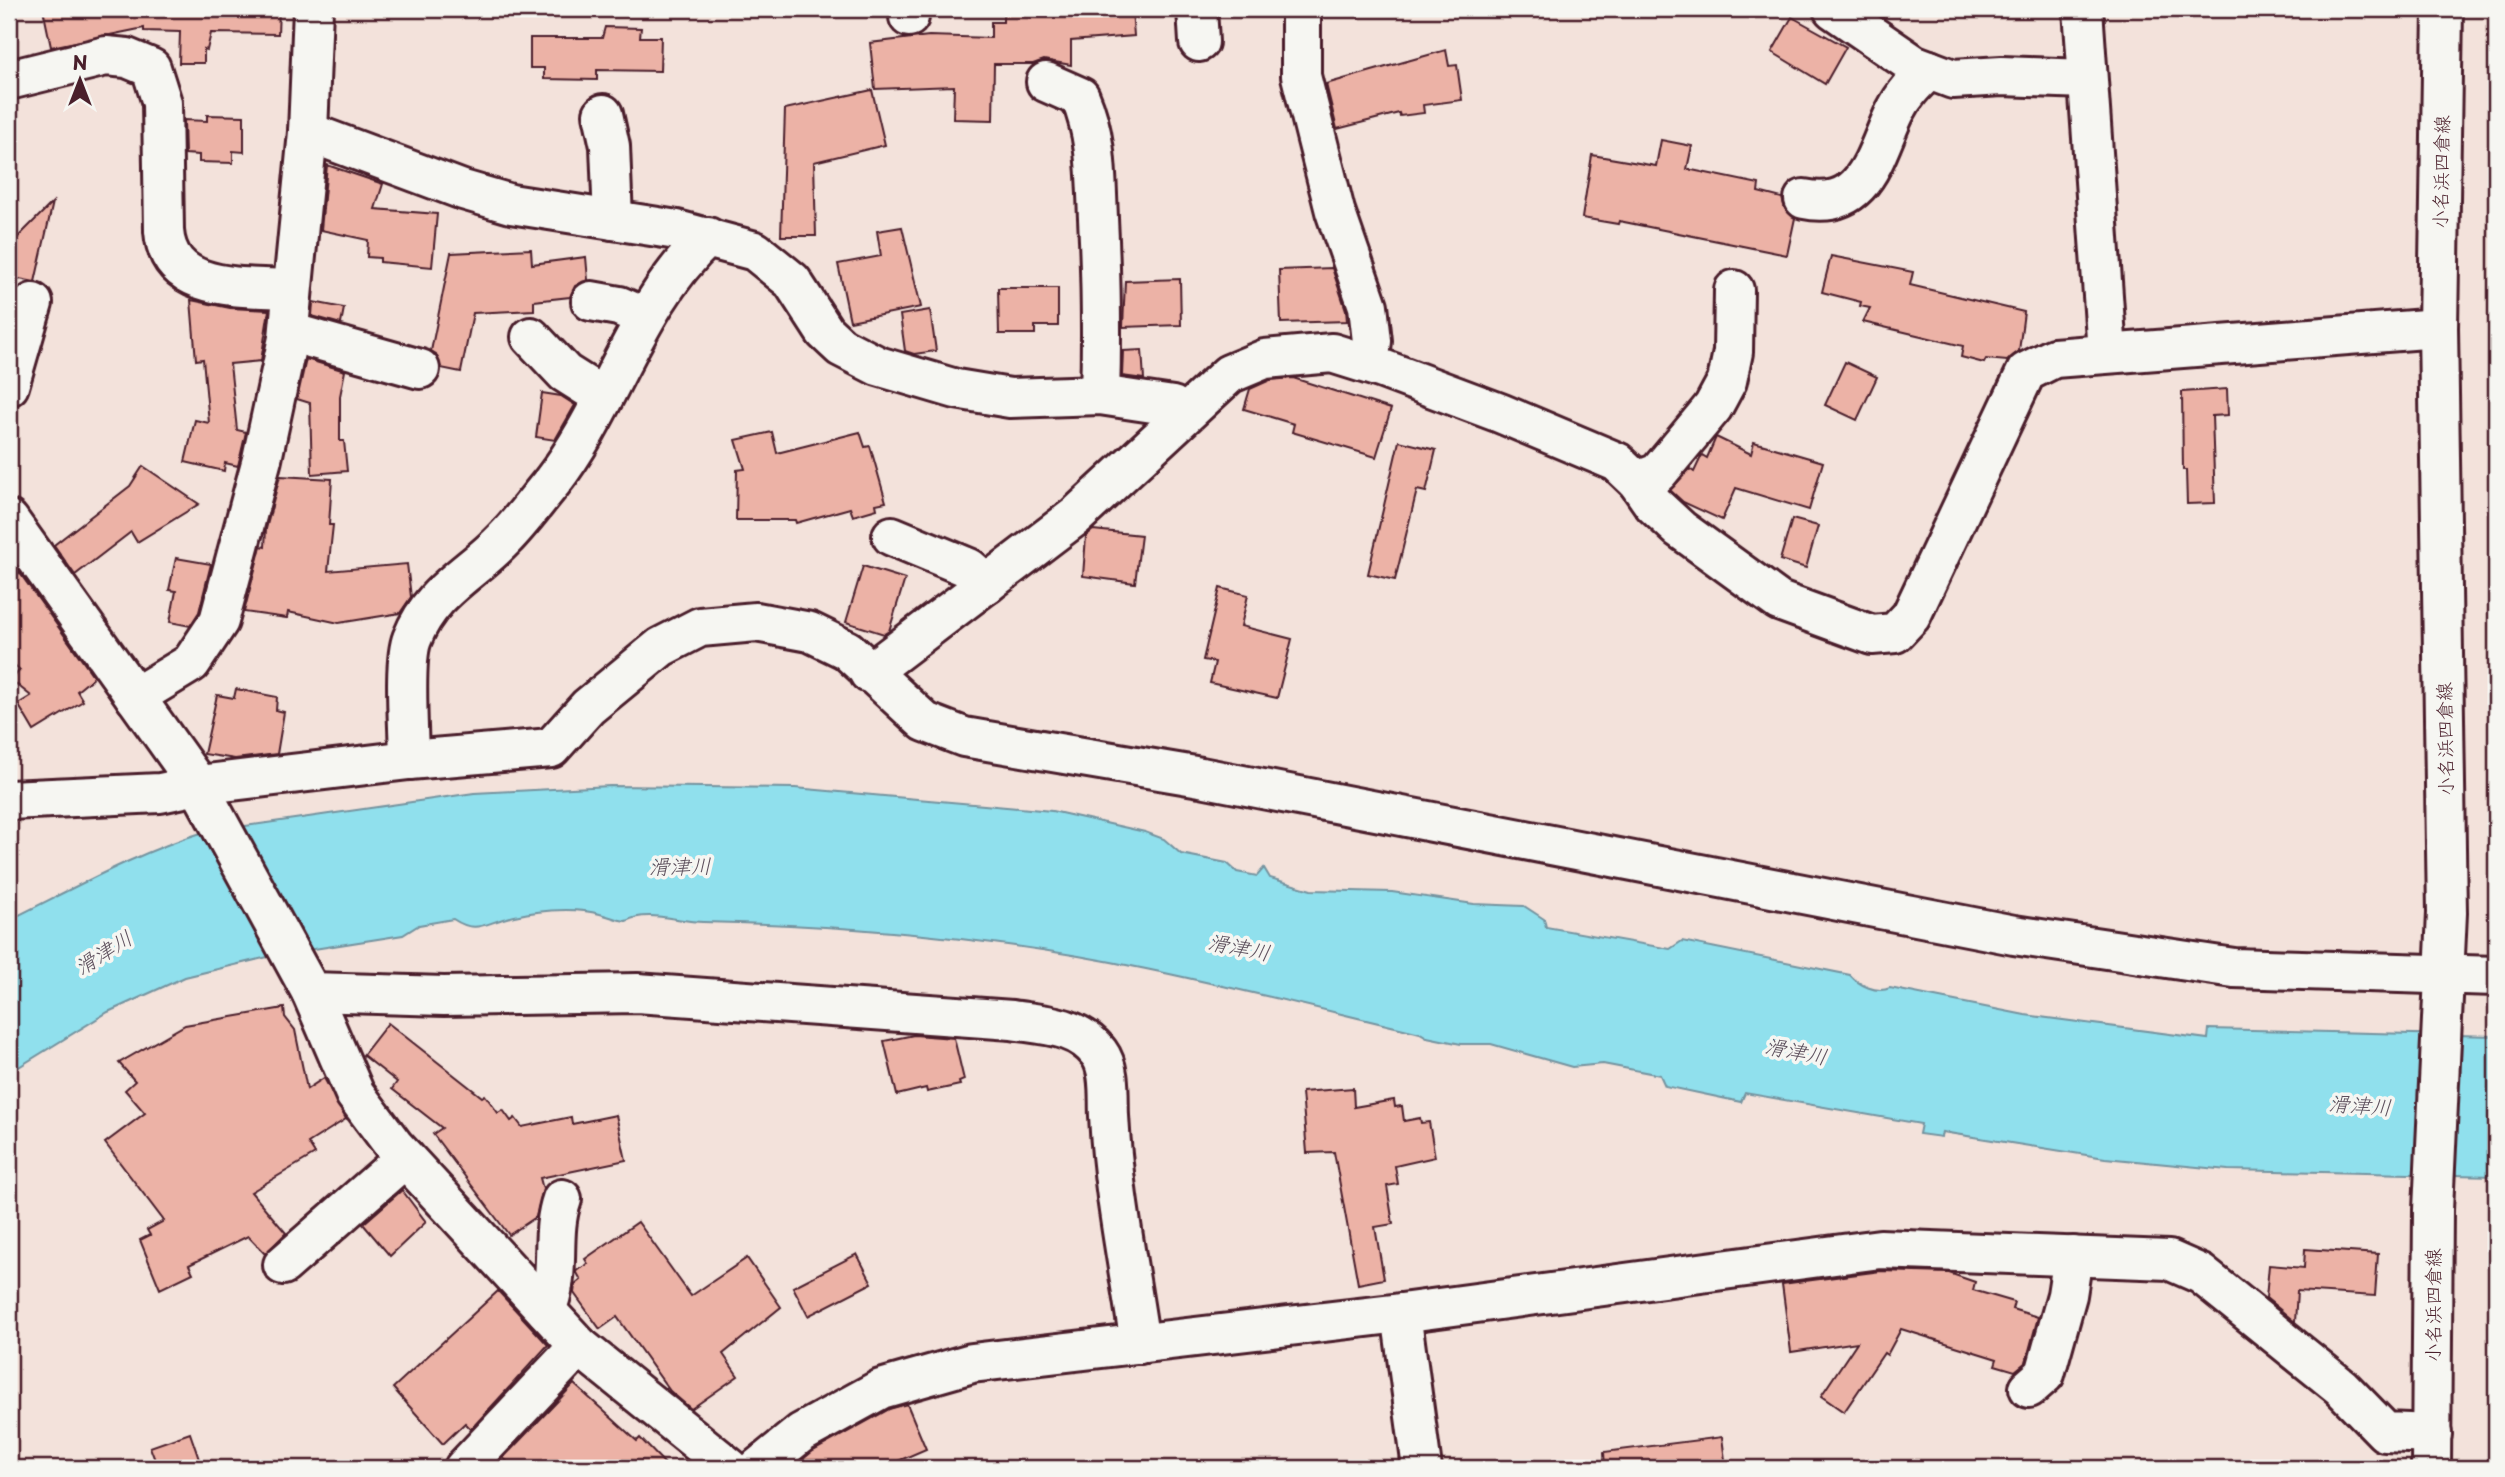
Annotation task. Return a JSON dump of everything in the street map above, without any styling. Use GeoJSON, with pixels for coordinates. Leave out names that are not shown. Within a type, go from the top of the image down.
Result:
{"type":"FeatureCollection","features":[{"type":"Feature","properties":{"kind":"street"},"geometry":{"type":"LineString","coordinates":[[135,697],[191,663],[219,621],[262,459],[289,332],[308,132],[313,9]]}},
{"type":"Feature","properties":{"kind":"street"},"geometry":{"type":"LineString","coordinates":[[1301,9],[1301,76],[1335,211],[1368,306],[1372,341],[1369,364]]}},
{"type":"Feature","properties":{"kind":"street"},"geometry":{"type":"LineString","coordinates":[[2083,9],[2107,353]]}},
{"type":"Feature","properties":{"kind":"street","name":"小名浜四倉線"},"geometry":{"type":"LineString","coordinates":[[2432,1451],[2434,1195],[2447,914],[2438,328],[2443,9]]}},
{"type":"Feature","properties":{"kind":"street"},"geometry":{"type":"LineString","coordinates":[[1840,11],[1913,64],[1953,79],[2002,76],[2087,79]]}},
{"type":"Feature","properties":{"kind":"street"},"geometry":{"type":"LineString","coordinates":[[9,80],[106,56],[127,58],[151,68],[162,103],[165,250],[173,263],[194,278],[229,285],[291,289]]}},
{"type":"Feature","properties":{"kind":"street"},"geometry":{"type":"LineString","coordinates":[[1804,199],[1819,202],[1837,198],[1856,187],[1869,174],[1908,90],[1929,70]]}},
{"type":"Feature","properties":{"kind":"street"},"geometry":{"type":"LineString","coordinates":[[1046,82],[1080,97],[1088,116],[1094,148],[1103,318],[1100,395]]}},
{"type":"Feature","properties":{"kind":"street"},"geometry":{"type":"LineString","coordinates":[[603,114],[610,146],[612,220]]}},
{"type":"Feature","properties":{"kind":"street"},"geometry":{"type":"LineString","coordinates":[[308,132],[499,201],[708,237],[755,251],[792,281],[825,331],[841,347],[878,366],[956,389],[1010,398],[1100,395],[1172,406],[1184,415]]}},
{"type":"Feature","properties":{"kind":"street"},"geometry":{"type":"LineString","coordinates":[[409,760],[410,651],[416,631],[446,587],[506,538],[554,479],[584,434],[644,317],[684,260],[708,237]]}},
{"type":"Feature","properties":{"kind":"street"},"geometry":{"type":"LineString","coordinates":[[1637,481],[1658,473],[1713,407],[1727,381],[1732,352],[1734,290]]}},
{"type":"Feature","properties":{"kind":"street"},"geometry":{"type":"LineString","coordinates":[[591,301],[619,306],[644,317]]}},
{"type":"Feature","properties":{"kind":"street"},"geometry":{"type":"LineString","coordinates":[[9,386],[33,303]]}},
{"type":"Feature","properties":{"kind":"street"},"geometry":{"type":"LineString","coordinates":[[869,673],[1076,516],[1229,374],[1265,359],[1332,353],[1500,413],[1617,462],[1637,481],[1653,504],[1679,528],[1779,601],[1872,635],[1895,633],[1911,616],[2026,372],[2054,358],[2438,328]]}},
{"type":"Feature","properties":{"kind":"street"},"geometry":{"type":"LineString","coordinates":[[289,332],[420,369]]}},
{"type":"Feature","properties":{"kind":"street"},"geometry":{"type":"LineString","coordinates":[[531,337],[565,373],[603,397]]}},
{"type":"Feature","properties":{"kind":"street"},"geometry":{"type":"LineString","coordinates":[[9,520],[201,791],[308,987],[355,1094],[405,1158],[579,1346],[730,1468]]}},
{"type":"Feature","properties":{"kind":"street"},"geometry":{"type":"LineString","coordinates":[[892,536],[969,568],[987,584]]}},
{"type":"Feature","properties":{"kind":"street"},"geometry":{"type":"LineString","coordinates":[[9,800],[201,791],[409,760],[551,748],[588,707],[661,647],[700,627],[757,622],[810,632],[847,650],[925,722],[964,737],[1201,777],[2014,935],[2234,968],[2444,991],[2496,976]]}},
{"type":"Feature","properties":{"kind":"street"},"geometry":{"type":"LineString","coordinates":[[308,987],[444,996],[637,993],[1013,1020],[1058,1026],[1080,1034],[1101,1055],[1106,1073],[1111,1146],[1140,1344]]}},
{"type":"Feature","properties":{"kind":"street"},"geometry":{"type":"LineString","coordinates":[[283,1265],[405,1158]]}},
{"type":"Feature","properties":{"kind":"street"},"geometry":{"type":"LineString","coordinates":[[546,1310],[554,1291],[554,1220],[562,1199]]}},
{"type":"Feature","properties":{"kind":"street"},"geometry":{"type":"LineString","coordinates":[[758,1468],[801,1433],[881,1389],[972,1363],[1401,1313],[1880,1249],[2169,1260],[2201,1274],[2342,1387],[2385,1432],[2432,1451]]}},
{"type":"Feature","properties":{"kind":"street"},"geometry":{"type":"LineString","coordinates":[[2029,1388],[2045,1374],[2067,1295],[2073,1256]]}},
{"type":"Feature","properties":{"kind":"street"},"geometry":{"type":"LineString","coordinates":[[1401,1313],[1422,1468]]}},
{"type":"Feature","properties":{"kind":"street"},"geometry":{"type":"LineString","coordinates":[[464,1468],[579,1346]]}},
{"type":"Feature","properties":{"kind":"water","name":"滑津川"},"geometry":{"type":"Polygon","coordinates":[[[610,786],[795,788],[1052,811],[1145,832],[1164,839],[1181,854],[1227,863],[1237,872],[1257,876],[1264,868],[1270,878],[1311,890],[1392,892],[1474,904],[1524,906],[1544,919],[1546,927],[1670,949],[1682,941],[1850,975],[1874,989],[1890,988],[2025,1015],[2208,1039],[2209,1029],[2496,1036],[2496,1176],[2228,1170],[2105,1158],[1942,1132],[1941,1137],[1919,1134],[1921,1124],[1745,1093],[1741,1102],[1665,1086],[1660,1075],[1603,1064],[1572,1067],[1491,1044],[1461,1044],[1427,1037],[1420,1033],[1214,984],[1091,958],[925,935],[814,926],[693,921],[653,916],[626,921],[577,910],[526,914],[473,927],[453,919],[419,925],[403,935],[276,955],[185,977],[108,1012],[9,1073],[9,920],[105,872],[204,832],[474,793],[610,786]]]}},
{"type":"Feature","properties":{"kind":"building"},"geometry":{"type":"Polygon","coordinates":[[[43,9],[279,9],[278,34],[211,33],[207,50],[204,49],[204,63],[179,63],[180,32],[144,31],[144,28],[51,47],[43,9]]]}},
{"type":"Feature","properties":{"kind":"building"},"geometry":{"type":"Polygon","coordinates":[[[1003,9],[1132,9],[1134,36],[1071,41],[1071,65],[1044,60],[1033,64],[994,64],[993,120],[953,119],[954,86],[875,89],[870,43],[929,36],[991,38],[991,22],[1003,22],[1003,9]]]}},
{"type":"Feature","properties":{"kind":"building"},"geometry":{"type":"Polygon","coordinates":[[[1792,17],[1846,47],[1825,84],[1772,52],[1792,17]]]}},
{"type":"Feature","properties":{"kind":"building"},"geometry":{"type":"Polygon","coordinates":[[[605,27],[641,28],[640,37],[661,37],[660,71],[597,70],[597,80],[544,79],[544,68],[530,68],[530,38],[602,38],[605,27]]]}},
{"type":"Feature","properties":{"kind":"building"},"geometry":{"type":"Polygon","coordinates":[[[1446,50],[1449,66],[1457,65],[1462,100],[1423,105],[1424,113],[1400,116],[1399,113],[1337,129],[1326,84],[1446,50]]]}},
{"type":"Feature","properties":{"kind":"building"},"geometry":{"type":"Polygon","coordinates":[[[872,90],[885,145],[814,162],[816,236],[781,236],[785,109],[872,90]]]}},
{"type":"Feature","properties":{"kind":"building"},"geometry":{"type":"Polygon","coordinates":[[[207,115],[244,116],[244,152],[233,151],[233,163],[199,162],[199,155],[185,154],[184,120],[207,121],[207,115]]]}},
{"type":"Feature","properties":{"kind":"building"},"geometry":{"type":"Polygon","coordinates":[[[1661,140],[1692,146],[1687,169],[1759,184],[1758,192],[1782,198],[1785,209],[1795,218],[1787,255],[1619,221],[1618,224],[1582,218],[1592,155],[1656,166],[1661,140]]]}},
{"type":"Feature","properties":{"kind":"building"},"geometry":{"type":"Polygon","coordinates":[[[327,165],[383,184],[375,209],[437,214],[432,267],[380,262],[380,258],[367,257],[368,240],[321,230],[327,165]]]}},
{"type":"Feature","properties":{"kind":"building"},"geometry":{"type":"Polygon","coordinates":[[[53,202],[35,282],[9,277],[9,246],[53,202]]]}},
{"type":"Feature","properties":{"kind":"building"},"geometry":{"type":"Polygon","coordinates":[[[902,227],[921,307],[850,321],[838,264],[881,256],[877,231],[902,227]]]}},
{"type":"Feature","properties":{"kind":"building"},"geometry":{"type":"Polygon","coordinates":[[[531,249],[532,264],[586,257],[588,280],[575,286],[570,297],[534,301],[534,310],[473,313],[461,372],[441,368],[436,354],[431,351],[451,253],[531,249]]]}},
{"type":"Feature","properties":{"kind":"building"},"geometry":{"type":"Polygon","coordinates":[[[1831,256],[1913,272],[1910,285],[2024,312],[2019,351],[2007,361],[1986,359],[1984,363],[1961,357],[1963,346],[1863,322],[1870,308],[1860,306],[1861,302],[1822,292],[1831,256]]]}},
{"type":"Feature","properties":{"kind":"building"},"geometry":{"type":"Polygon","coordinates":[[[1332,268],[1347,321],[1281,323],[1279,270],[1332,268]]]}},
{"type":"Feature","properties":{"kind":"building"},"geometry":{"type":"Polygon","coordinates":[[[1180,279],[1181,325],[1123,327],[1125,281],[1180,279]]]}},
{"type":"Feature","properties":{"kind":"building"},"geometry":{"type":"Polygon","coordinates":[[[998,288],[1058,288],[1058,326],[1035,326],[1035,334],[999,334],[998,288]]]}},
{"type":"Feature","properties":{"kind":"building"},"geometry":{"type":"Polygon","coordinates":[[[191,300],[230,308],[269,310],[261,361],[230,364],[237,430],[246,432],[238,466],[225,463],[224,471],[185,462],[195,420],[209,423],[203,359],[196,360],[191,300]]]}},
{"type":"Feature","properties":{"kind":"building"},"geometry":{"type":"Polygon","coordinates":[[[313,302],[344,308],[341,324],[312,316],[313,302]]]}},
{"type":"Feature","properties":{"kind":"building"},"geometry":{"type":"Polygon","coordinates":[[[930,310],[936,351],[914,354],[905,351],[900,315],[930,310]]]}},
{"type":"Feature","properties":{"kind":"building"},"geometry":{"type":"Polygon","coordinates":[[[1142,350],[1144,379],[1122,376],[1123,351],[1142,350]]]}},
{"type":"Feature","properties":{"kind":"building"},"geometry":{"type":"Polygon","coordinates":[[[306,359],[345,371],[340,396],[340,441],[344,441],[347,471],[312,474],[310,403],[297,399],[306,359]]]}},
{"type":"Feature","properties":{"kind":"building"},"geometry":{"type":"Polygon","coordinates":[[[1845,362],[1877,377],[1857,420],[1825,405],[1845,362]]]}},
{"type":"Feature","properties":{"kind":"building"},"geometry":{"type":"Polygon","coordinates":[[[1293,378],[1391,409],[1376,457],[1292,432],[1294,424],[1244,409],[1250,389],[1270,380],[1293,378]]]}},
{"type":"Feature","properties":{"kind":"building"},"geometry":{"type":"Polygon","coordinates":[[[2227,389],[2228,415],[2212,416],[2215,503],[2187,504],[2186,470],[2183,470],[2182,392],[2227,389]]]}},
{"type":"Feature","properties":{"kind":"building"},"geometry":{"type":"Polygon","coordinates":[[[542,393],[561,396],[575,405],[555,440],[536,437],[542,393]]]}},
{"type":"Feature","properties":{"kind":"building"},"geometry":{"type":"Polygon","coordinates":[[[772,432],[777,453],[860,432],[865,447],[870,446],[886,502],[876,504],[877,509],[853,516],[850,508],[796,523],[795,520],[736,520],[737,470],[745,469],[736,440],[772,432]]]}},
{"type":"Feature","properties":{"kind":"building"},"geometry":{"type":"Polygon","coordinates":[[[1716,437],[1751,454],[1754,442],[1823,462],[1809,510],[1736,488],[1722,520],[1683,502],[1670,490],[1690,469],[1694,472],[1702,455],[1707,458],[1716,437]]]}},
{"type":"Feature","properties":{"kind":"building"},"geometry":{"type":"Polygon","coordinates":[[[1399,441],[1436,450],[1426,492],[1417,490],[1395,580],[1368,574],[1399,441]]]}},
{"type":"Feature","properties":{"kind":"building"},"geometry":{"type":"Polygon","coordinates":[[[143,466],[199,504],[137,542],[131,532],[75,575],[54,545],[130,486],[143,466]]]}},
{"type":"Feature","properties":{"kind":"building"},"geometry":{"type":"Polygon","coordinates":[[[280,476],[332,479],[329,525],[333,525],[328,571],[407,564],[411,597],[400,613],[339,623],[288,612],[287,618],[244,612],[261,546],[265,547],[266,529],[280,476]]]}},
{"type":"Feature","properties":{"kind":"building"},"geometry":{"type":"Polygon","coordinates":[[[1792,519],[1818,526],[1806,568],[1780,560],[1792,519]]]}},
{"type":"Feature","properties":{"kind":"building"},"geometry":{"type":"Polygon","coordinates":[[[1093,530],[1141,535],[1135,583],[1083,576],[1086,536],[1093,530]]]}},
{"type":"Feature","properties":{"kind":"building"},"geometry":{"type":"Polygon","coordinates":[[[176,558],[211,564],[199,612],[190,626],[170,622],[176,591],[169,590],[176,558]]]}},
{"type":"Feature","properties":{"kind":"building"},"geometry":{"type":"Polygon","coordinates":[[[863,566],[905,579],[889,631],[884,634],[846,622],[863,566]]]}},
{"type":"Feature","properties":{"kind":"building"},"geometry":{"type":"Polygon","coordinates":[[[19,572],[94,677],[77,691],[83,701],[34,731],[18,704],[31,696],[11,680],[20,670],[9,660],[9,580],[19,572]]]}},
{"type":"Feature","properties":{"kind":"building"},"geometry":{"type":"Polygon","coordinates":[[[1220,588],[1248,595],[1241,626],[1292,639],[1277,698],[1210,683],[1215,662],[1203,660],[1220,588]]]}},
{"type":"Feature","properties":{"kind":"building"},"geometry":{"type":"Polygon","coordinates":[[[236,689],[277,697],[276,710],[284,712],[277,754],[235,759],[204,754],[217,695],[234,698],[236,689]]]}},
{"type":"Feature","properties":{"kind":"building"},"geometry":{"type":"Polygon","coordinates":[[[284,1008],[285,1017],[295,1030],[307,1089],[324,1078],[346,1119],[308,1143],[315,1154],[251,1192],[286,1233],[265,1254],[248,1236],[189,1265],[193,1273],[160,1289],[140,1240],[150,1235],[147,1230],[164,1221],[105,1143],[145,1113],[125,1090],[135,1081],[119,1063],[185,1025],[284,1008]]]}},
{"type":"Feature","properties":{"kind":"building"},"geometry":{"type":"Polygon","coordinates":[[[388,1023],[482,1097],[485,1095],[498,1113],[503,1110],[511,1121],[515,1118],[522,1127],[571,1117],[572,1124],[616,1115],[626,1160],[540,1178],[543,1189],[536,1217],[509,1235],[433,1134],[442,1128],[392,1089],[397,1082],[363,1055],[388,1023]]]}},
{"type":"Feature","properties":{"kind":"building"},"geometry":{"type":"Polygon","coordinates":[[[914,1035],[954,1038],[964,1080],[959,1082],[960,1085],[927,1092],[926,1088],[897,1095],[884,1041],[914,1035]]]}},
{"type":"Feature","properties":{"kind":"building"},"geometry":{"type":"Polygon","coordinates":[[[1353,1088],[1354,1107],[1394,1100],[1395,1107],[1402,1106],[1404,1121],[1420,1118],[1421,1123],[1429,1122],[1435,1157],[1395,1166],[1398,1184],[1387,1186],[1393,1224],[1375,1227],[1384,1279],[1358,1284],[1334,1152],[1307,1153],[1302,1092],[1353,1088]]]}},
{"type":"Feature","properties":{"kind":"building"},"geometry":{"type":"Polygon","coordinates":[[[402,1190],[426,1222],[390,1256],[363,1224],[402,1190]]]}},
{"type":"Feature","properties":{"kind":"building"},"geometry":{"type":"Polygon","coordinates":[[[638,1222],[691,1296],[747,1258],[781,1307],[723,1354],[738,1376],[691,1409],[670,1391],[617,1317],[600,1329],[574,1293],[575,1285],[581,1280],[576,1271],[588,1264],[585,1259],[638,1222]]]}},
{"type":"Feature","properties":{"kind":"building"},"geometry":{"type":"Polygon","coordinates":[[[2305,1249],[2378,1254],[2375,1296],[2297,1291],[2295,1322],[2266,1298],[2269,1265],[2304,1268],[2305,1249]]]}},
{"type":"Feature","properties":{"kind":"building"},"geometry":{"type":"Polygon","coordinates":[[[857,1254],[872,1283],[808,1316],[793,1287],[857,1254]]]}},
{"type":"Feature","properties":{"kind":"building"},"geometry":{"type":"Polygon","coordinates":[[[1881,1271],[1949,1273],[1975,1282],[1973,1290],[2014,1302],[2012,1309],[2038,1317],[2026,1362],[2015,1371],[1995,1365],[1997,1359],[1901,1329],[1887,1355],[1884,1353],[1844,1412],[1821,1396],[1857,1342],[1791,1352],[1782,1284],[1881,1271]]]}},
{"type":"Feature","properties":{"kind":"building"},"geometry":{"type":"Polygon","coordinates":[[[498,1291],[548,1345],[471,1429],[465,1423],[443,1444],[393,1388],[498,1291]]]}},
{"type":"Feature","properties":{"kind":"building"},"geometry":{"type":"Polygon","coordinates":[[[574,1384],[637,1441],[640,1438],[669,1468],[515,1468],[503,1458],[574,1384]]]}},
{"type":"Feature","properties":{"kind":"building"},"geometry":{"type":"Polygon","coordinates":[[[907,1404],[926,1449],[882,1468],[792,1468],[813,1451],[889,1409],[907,1404]]]}},
{"type":"Feature","properties":{"kind":"building"},"geometry":{"type":"Polygon","coordinates":[[[190,1433],[202,1468],[158,1468],[150,1447],[190,1433]]]}},
{"type":"Feature","properties":{"kind":"building"},"geometry":{"type":"Polygon","coordinates":[[[1722,1437],[1726,1468],[1605,1468],[1604,1452],[1722,1437]]]}}]}
